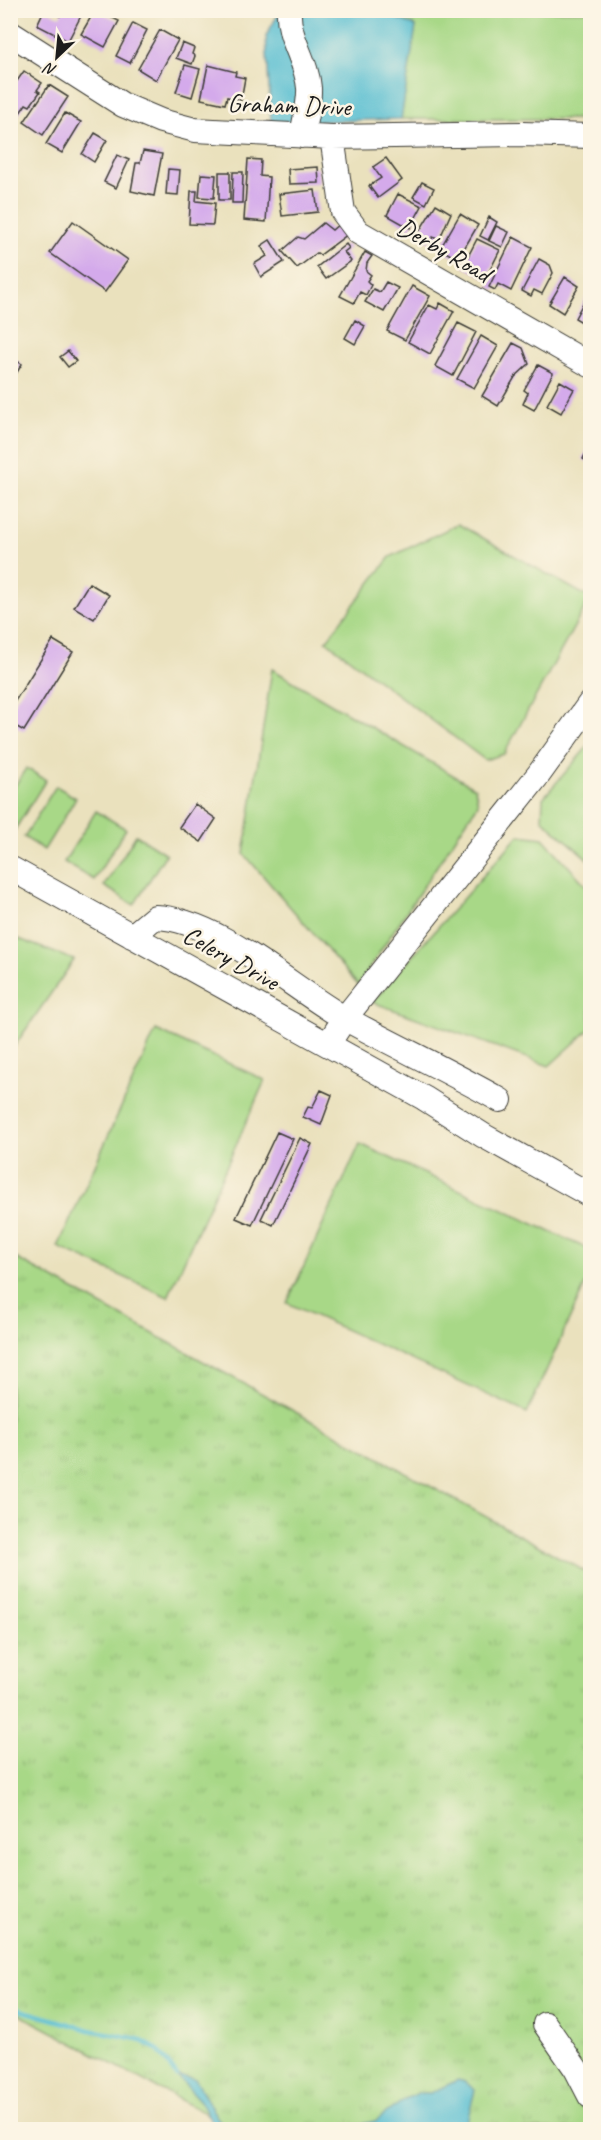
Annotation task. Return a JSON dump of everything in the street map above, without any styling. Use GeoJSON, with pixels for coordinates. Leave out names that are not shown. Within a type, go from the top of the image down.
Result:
{"type":"FeatureCollection","features":[{"type":"Feature","properties":{"kind":"street"},"geometry":{"type":"LineString","coordinates":[[289,10],[288,27],[300,52],[309,89],[302,136]]}},
{"type":"Feature","properties":{"kind":"street","name":"Graham Drive"},"geometry":{"type":"LineString","coordinates":[[10,33],[123,105],[161,121],[195,130],[332,137],[522,134],[591,136]]}},
{"type":"Feature","properties":{"kind":"street","name":"Derby Road"},"geometry":{"type":"LineString","coordinates":[[332,137],[343,213],[358,232],[591,365]]}},
{"type":"Feature","properties":{"kind":"street"},"geometry":{"type":"LineString","coordinates":[[328,1044],[345,1018],[539,774],[591,703]]}},
{"type":"Feature","properties":{"kind":"street","name":"Celery Drive"},"geometry":{"type":"LineString","coordinates":[[10,868],[424,1098],[484,1137],[591,1195]]}},
{"type":"Feature","properties":{"kind":"street"},"geometry":{"type":"LineString","coordinates":[[132,936],[155,917],[175,918],[195,925],[219,937],[345,1018],[500,1100]]}},
{"type":"Feature","properties":{"kind":"street","name":"Celery Drive"},"geometry":{"type":"LineString","coordinates":[[424,1098],[490,1126],[591,1179]]}},
{"type":"Feature","properties":{"kind":"street"},"geometry":{"type":"LineString","coordinates":[[545,2024],[576,2069],[591,2096]]}},
{"type":"Feature","properties":{"kind":"green space"},"geometry":{"type":"Polygon","coordinates":[[[379,11],[590,11],[590,119],[401,119],[416,26],[379,11]]]}},
{"type":"Feature","properties":{"kind":"green space"},"geometry":{"type":"Polygon","coordinates":[[[458,524],[590,598],[504,754],[485,760],[326,641],[390,557],[458,524]]]}},
{"type":"Feature","properties":{"kind":"green space"},"geometry":{"type":"Polygon","coordinates":[[[272,669],[475,788],[478,804],[358,985],[244,854],[272,669]]]}},
{"type":"Feature","properties":{"kind":"green space"},"geometry":{"type":"Polygon","coordinates":[[[590,744],[590,861],[542,819],[543,798],[590,744]]]}},
{"type":"Feature","properties":{"kind":"green space"},"geometry":{"type":"Polygon","coordinates":[[[26,768],[46,780],[14,831],[11,829],[11,792],[26,768]]]}},
{"type":"Feature","properties":{"kind":"green space"},"geometry":{"type":"Polygon","coordinates":[[[56,786],[76,798],[44,850],[24,837],[56,786]]]}},
{"type":"Feature","properties":{"kind":"green space"},"geometry":{"type":"Polygon","coordinates":[[[96,811],[126,829],[94,880],[64,862],[96,811]]]}},
{"type":"Feature","properties":{"kind":"green space"},"geometry":{"type":"Polygon","coordinates":[[[136,835],[166,854],[134,905],[104,886],[136,835]]]}},
{"type":"Feature","properties":{"kind":"green space"},"geometry":{"type":"Polygon","coordinates":[[[519,835],[543,838],[590,890],[590,1029],[549,1066],[372,1002],[519,835]]]}},
{"type":"Feature","properties":{"kind":"green space"},"geometry":{"type":"Polygon","coordinates":[[[11,936],[74,960],[11,1051],[11,936]]]}},
{"type":"Feature","properties":{"kind":"green space"},"geometry":{"type":"Polygon","coordinates":[[[156,1030],[265,1080],[168,1297],[58,1247],[156,1030]]]}},
{"type":"Feature","properties":{"kind":"green space"},"geometry":{"type":"Polygon","coordinates":[[[360,1144],[590,1250],[590,1274],[527,1413],[287,1303],[360,1144]]]}},
{"type":"Feature","properties":{"kind":"green space"},"geometry":{"type":"Polygon","coordinates":[[[10,1255],[590,1574],[590,2129],[235,2129],[11,2010],[10,1255]]]}},
{"type":"Feature","properties":{"kind":"water"},"geometry":{"type":"Polygon","coordinates":[[[280,11],[378,11],[416,26],[401,119],[271,123],[266,36],[280,11]]]}},
{"type":"Feature","properties":{"kind":"water"},"geometry":{"type":"Polygon","coordinates":[[[177,2076],[195,2079],[217,2118],[226,2129],[216,2129],[200,2101],[177,2076]]]}},
{"type":"Feature","properties":{"kind":"water"},"geometry":{"type":"Polygon","coordinates":[[[458,2080],[465,2082],[475,2090],[463,2129],[340,2129],[375,2121],[407,2098],[419,2093],[430,2093],[458,2080]]]}},
{"type":"Feature","properties":{"kind":"building"},"geometry":{"type":"Polygon","coordinates":[[[44,10],[60,16],[63,10],[84,10],[68,41],[37,25],[44,10]]]}},
{"type":"Feature","properties":{"kind":"building"},"geometry":{"type":"Polygon","coordinates":[[[95,10],[119,21],[105,47],[81,34],[95,10]]]}},
{"type":"Feature","properties":{"kind":"building"},"geometry":{"type":"Polygon","coordinates":[[[133,23],[147,30],[130,63],[116,56],[133,23]]]}},
{"type":"Feature","properties":{"kind":"building"},"geometry":{"type":"Polygon","coordinates":[[[160,30],[178,40],[156,80],[138,69],[160,30]]]}},
{"type":"Feature","properties":{"kind":"building"},"geometry":{"type":"Polygon","coordinates":[[[182,43],[194,48],[192,54],[195,56],[192,64],[176,58],[182,43]]]}},
{"type":"Feature","properties":{"kind":"building"},"geometry":{"type":"Polygon","coordinates":[[[185,65],[200,69],[192,97],[176,92],[185,65]]]}},
{"type":"Feature","properties":{"kind":"building"},"geometry":{"type":"Polygon","coordinates":[[[208,65],[236,72],[235,76],[245,78],[241,100],[227,97],[225,104],[201,99],[208,65]]]}},
{"type":"Feature","properties":{"kind":"building"},"geometry":{"type":"Polygon","coordinates":[[[24,71],[42,83],[37,90],[40,92],[30,106],[26,104],[13,123],[10,91],[24,71]]]}},
{"type":"Feature","properties":{"kind":"building"},"geometry":{"type":"Polygon","coordinates":[[[49,85],[68,97],[43,135],[24,122],[49,85]]]}},
{"type":"Feature","properties":{"kind":"building"},"geometry":{"type":"Polygon","coordinates":[[[65,113],[81,122],[62,153],[46,144],[65,113]]]}},
{"type":"Feature","properties":{"kind":"building"},"geometry":{"type":"Polygon","coordinates":[[[95,133],[107,140],[94,162],[82,154],[95,133]]]}},
{"type":"Feature","properties":{"kind":"building"},"geometry":{"type":"Polygon","coordinates":[[[143,151],[162,154],[154,196],[131,191],[136,163],[140,163],[143,151]]]}},
{"type":"Feature","properties":{"kind":"building"},"geometry":{"type":"Polygon","coordinates":[[[117,155],[129,160],[116,188],[104,182],[117,155]]]}},
{"type":"Feature","properties":{"kind":"building"},"geometry":{"type":"Polygon","coordinates":[[[386,158],[402,180],[378,198],[369,186],[381,178],[373,167],[386,158]]]}},
{"type":"Feature","properties":{"kind":"building"},"geometry":{"type":"Polygon","coordinates":[[[248,159],[261,160],[260,176],[269,177],[266,222],[244,220],[248,159]]]}},
{"type":"Feature","properties":{"kind":"building"},"geometry":{"type":"Polygon","coordinates":[[[318,167],[319,183],[289,184],[288,169],[318,167]]]}},
{"type":"Feature","properties":{"kind":"building"},"geometry":{"type":"Polygon","coordinates":[[[168,169],[180,170],[178,195],[166,194],[168,169]]]}},
{"type":"Feature","properties":{"kind":"building"},"geometry":{"type":"Polygon","coordinates":[[[219,172],[230,172],[230,200],[219,200],[219,172]]]}},
{"type":"Feature","properties":{"kind":"building"},"geometry":{"type":"Polygon","coordinates":[[[233,172],[243,172],[242,203],[232,203],[233,172]]]}},
{"type":"Feature","properties":{"kind":"building"},"geometry":{"type":"Polygon","coordinates":[[[201,174],[216,175],[214,198],[199,197],[201,174]]]}},
{"type":"Feature","properties":{"kind":"building"},"geometry":{"type":"Polygon","coordinates":[[[422,182],[434,188],[426,204],[413,197],[422,182]]]}},
{"type":"Feature","properties":{"kind":"building"},"geometry":{"type":"Polygon","coordinates":[[[315,190],[318,212],[282,216],[279,194],[315,190]]]}},
{"type":"Feature","properties":{"kind":"building"},"geometry":{"type":"Polygon","coordinates":[[[191,191],[197,191],[196,201],[215,203],[213,225],[189,224],[191,191]]]}},
{"type":"Feature","properties":{"kind":"building"},"geometry":{"type":"Polygon","coordinates":[[[398,194],[422,206],[410,228],[387,215],[398,194]]]}},
{"type":"Feature","properties":{"kind":"building"},"geometry":{"type":"Polygon","coordinates":[[[436,204],[451,213],[439,240],[433,237],[429,242],[417,235],[436,204]]]}},
{"type":"Feature","properties":{"kind":"building"},"geometry":{"type":"Polygon","coordinates":[[[460,214],[478,225],[458,259],[440,249],[460,214]]]}},
{"type":"Feature","properties":{"kind":"building"},"geometry":{"type":"Polygon","coordinates":[[[489,217],[497,222],[488,240],[480,236],[489,217]]]}},
{"type":"Feature","properties":{"kind":"building"},"geometry":{"type":"Polygon","coordinates":[[[73,221],[128,260],[105,292],[50,253],[73,221]]]}},
{"type":"Feature","properties":{"kind":"building"},"geometry":{"type":"Polygon","coordinates":[[[323,223],[332,230],[340,223],[348,234],[320,255],[317,253],[297,268],[282,251],[298,237],[304,239],[323,223]]]}},
{"type":"Feature","properties":{"kind":"building"},"geometry":{"type":"Polygon","coordinates":[[[496,226],[509,232],[502,247],[489,241],[496,226]]]}},
{"type":"Feature","properties":{"kind":"building"},"geometry":{"type":"Polygon","coordinates":[[[513,237],[532,247],[511,291],[498,284],[495,290],[489,287],[513,237]]]}},
{"type":"Feature","properties":{"kind":"building"},"geometry":{"type":"Polygon","coordinates":[[[477,239],[500,250],[486,278],[463,266],[477,239]]]}},
{"type":"Feature","properties":{"kind":"building"},"geometry":{"type":"Polygon","coordinates":[[[270,240],[284,262],[261,277],[254,264],[267,256],[261,246],[270,240]]]}},
{"type":"Feature","properties":{"kind":"building"},"geometry":{"type":"Polygon","coordinates":[[[346,244],[349,248],[344,252],[351,261],[326,279],[317,267],[346,244]]]}},
{"type":"Feature","properties":{"kind":"building"},"geometry":{"type":"Polygon","coordinates":[[[365,252],[372,256],[367,263],[366,271],[371,275],[367,281],[371,285],[366,295],[360,292],[354,303],[340,296],[365,252]]]}},
{"type":"Feature","properties":{"kind":"building"},"geometry":{"type":"Polygon","coordinates":[[[539,259],[550,265],[553,273],[542,294],[534,290],[531,296],[522,291],[539,259]]]}},
{"type":"Feature","properties":{"kind":"building"},"geometry":{"type":"Polygon","coordinates":[[[565,277],[579,286],[563,313],[549,304],[565,277]]]}},
{"type":"Feature","properties":{"kind":"building"},"geometry":{"type":"Polygon","coordinates":[[[386,282],[398,288],[384,312],[365,302],[373,289],[380,292],[386,282]]]}},
{"type":"Feature","properties":{"kind":"building"},"geometry":{"type":"Polygon","coordinates":[[[412,286],[430,296],[405,340],[387,331],[412,286]]]}},
{"type":"Feature","properties":{"kind":"building"},"geometry":{"type":"Polygon","coordinates":[[[590,290],[590,327],[575,318],[590,290]]]}},
{"type":"Feature","properties":{"kind":"building"},"geometry":{"type":"Polygon","coordinates":[[[440,303],[454,311],[430,354],[408,342],[429,305],[437,309],[440,303]]]}},
{"type":"Feature","properties":{"kind":"building"},"geometry":{"type":"Polygon","coordinates":[[[355,320],[365,326],[355,344],[345,338],[355,320]]]}},
{"type":"Feature","properties":{"kind":"building"},"geometry":{"type":"Polygon","coordinates":[[[458,323],[476,332],[453,376],[435,366],[458,323]]]}},
{"type":"Feature","properties":{"kind":"building"},"geometry":{"type":"Polygon","coordinates":[[[481,336],[498,346],[474,388],[457,379],[481,336]]]}},
{"type":"Feature","properties":{"kind":"building"},"geometry":{"type":"Polygon","coordinates":[[[513,343],[523,348],[529,364],[515,377],[498,406],[482,396],[513,343]]]}},
{"type":"Feature","properties":{"kind":"building"},"geometry":{"type":"Polygon","coordinates":[[[68,351],[76,361],[68,367],[60,357],[68,351]]]}},
{"type":"Feature","properties":{"kind":"building"},"geometry":{"type":"Polygon","coordinates":[[[10,357],[22,364],[10,384],[10,357]]]}},
{"type":"Feature","properties":{"kind":"building"},"geometry":{"type":"Polygon","coordinates":[[[538,365],[553,373],[534,410],[523,404],[528,393],[524,390],[538,365]]]}},
{"type":"Feature","properties":{"kind":"building"},"geometry":{"type":"Polygon","coordinates":[[[560,381],[574,389],[561,413],[547,405],[560,381]]]}},
{"type":"Feature","properties":{"kind":"building"},"geometry":{"type":"Polygon","coordinates":[[[590,444],[590,463],[583,459],[590,444]]]}},
{"type":"Feature","properties":{"kind":"building"},"geometry":{"type":"Polygon","coordinates":[[[89,583],[109,595],[94,619],[74,607],[89,583]]]}},
{"type":"Feature","properties":{"kind":"building"},"geometry":{"type":"Polygon","coordinates":[[[53,640],[73,652],[24,731],[10,723],[10,709],[53,640]]]}},
{"type":"Feature","properties":{"kind":"building"},"geometry":{"type":"Polygon","coordinates":[[[195,804],[216,819],[201,842],[179,827],[195,804]]]}},
{"type":"Feature","properties":{"kind":"building"},"geometry":{"type":"Polygon","coordinates":[[[321,1090],[332,1095],[321,1125],[303,1117],[308,1107],[312,1108],[321,1090]]]}},
{"type":"Feature","properties":{"kind":"building"},"geometry":{"type":"Polygon","coordinates":[[[277,1132],[293,1139],[252,1225],[236,1218],[277,1132]]]}},
{"type":"Feature","properties":{"kind":"building"},"geometry":{"type":"Polygon","coordinates":[[[300,1138],[312,1144],[273,1225],[261,1219],[300,1138]]]}},
{"type":"Feature","properties":{"kind":"waterway"},"geometry":{"type":"LineString","coordinates":[[10,2007],[90,2030],[138,2039],[158,2050],[177,2076]]}}]}
